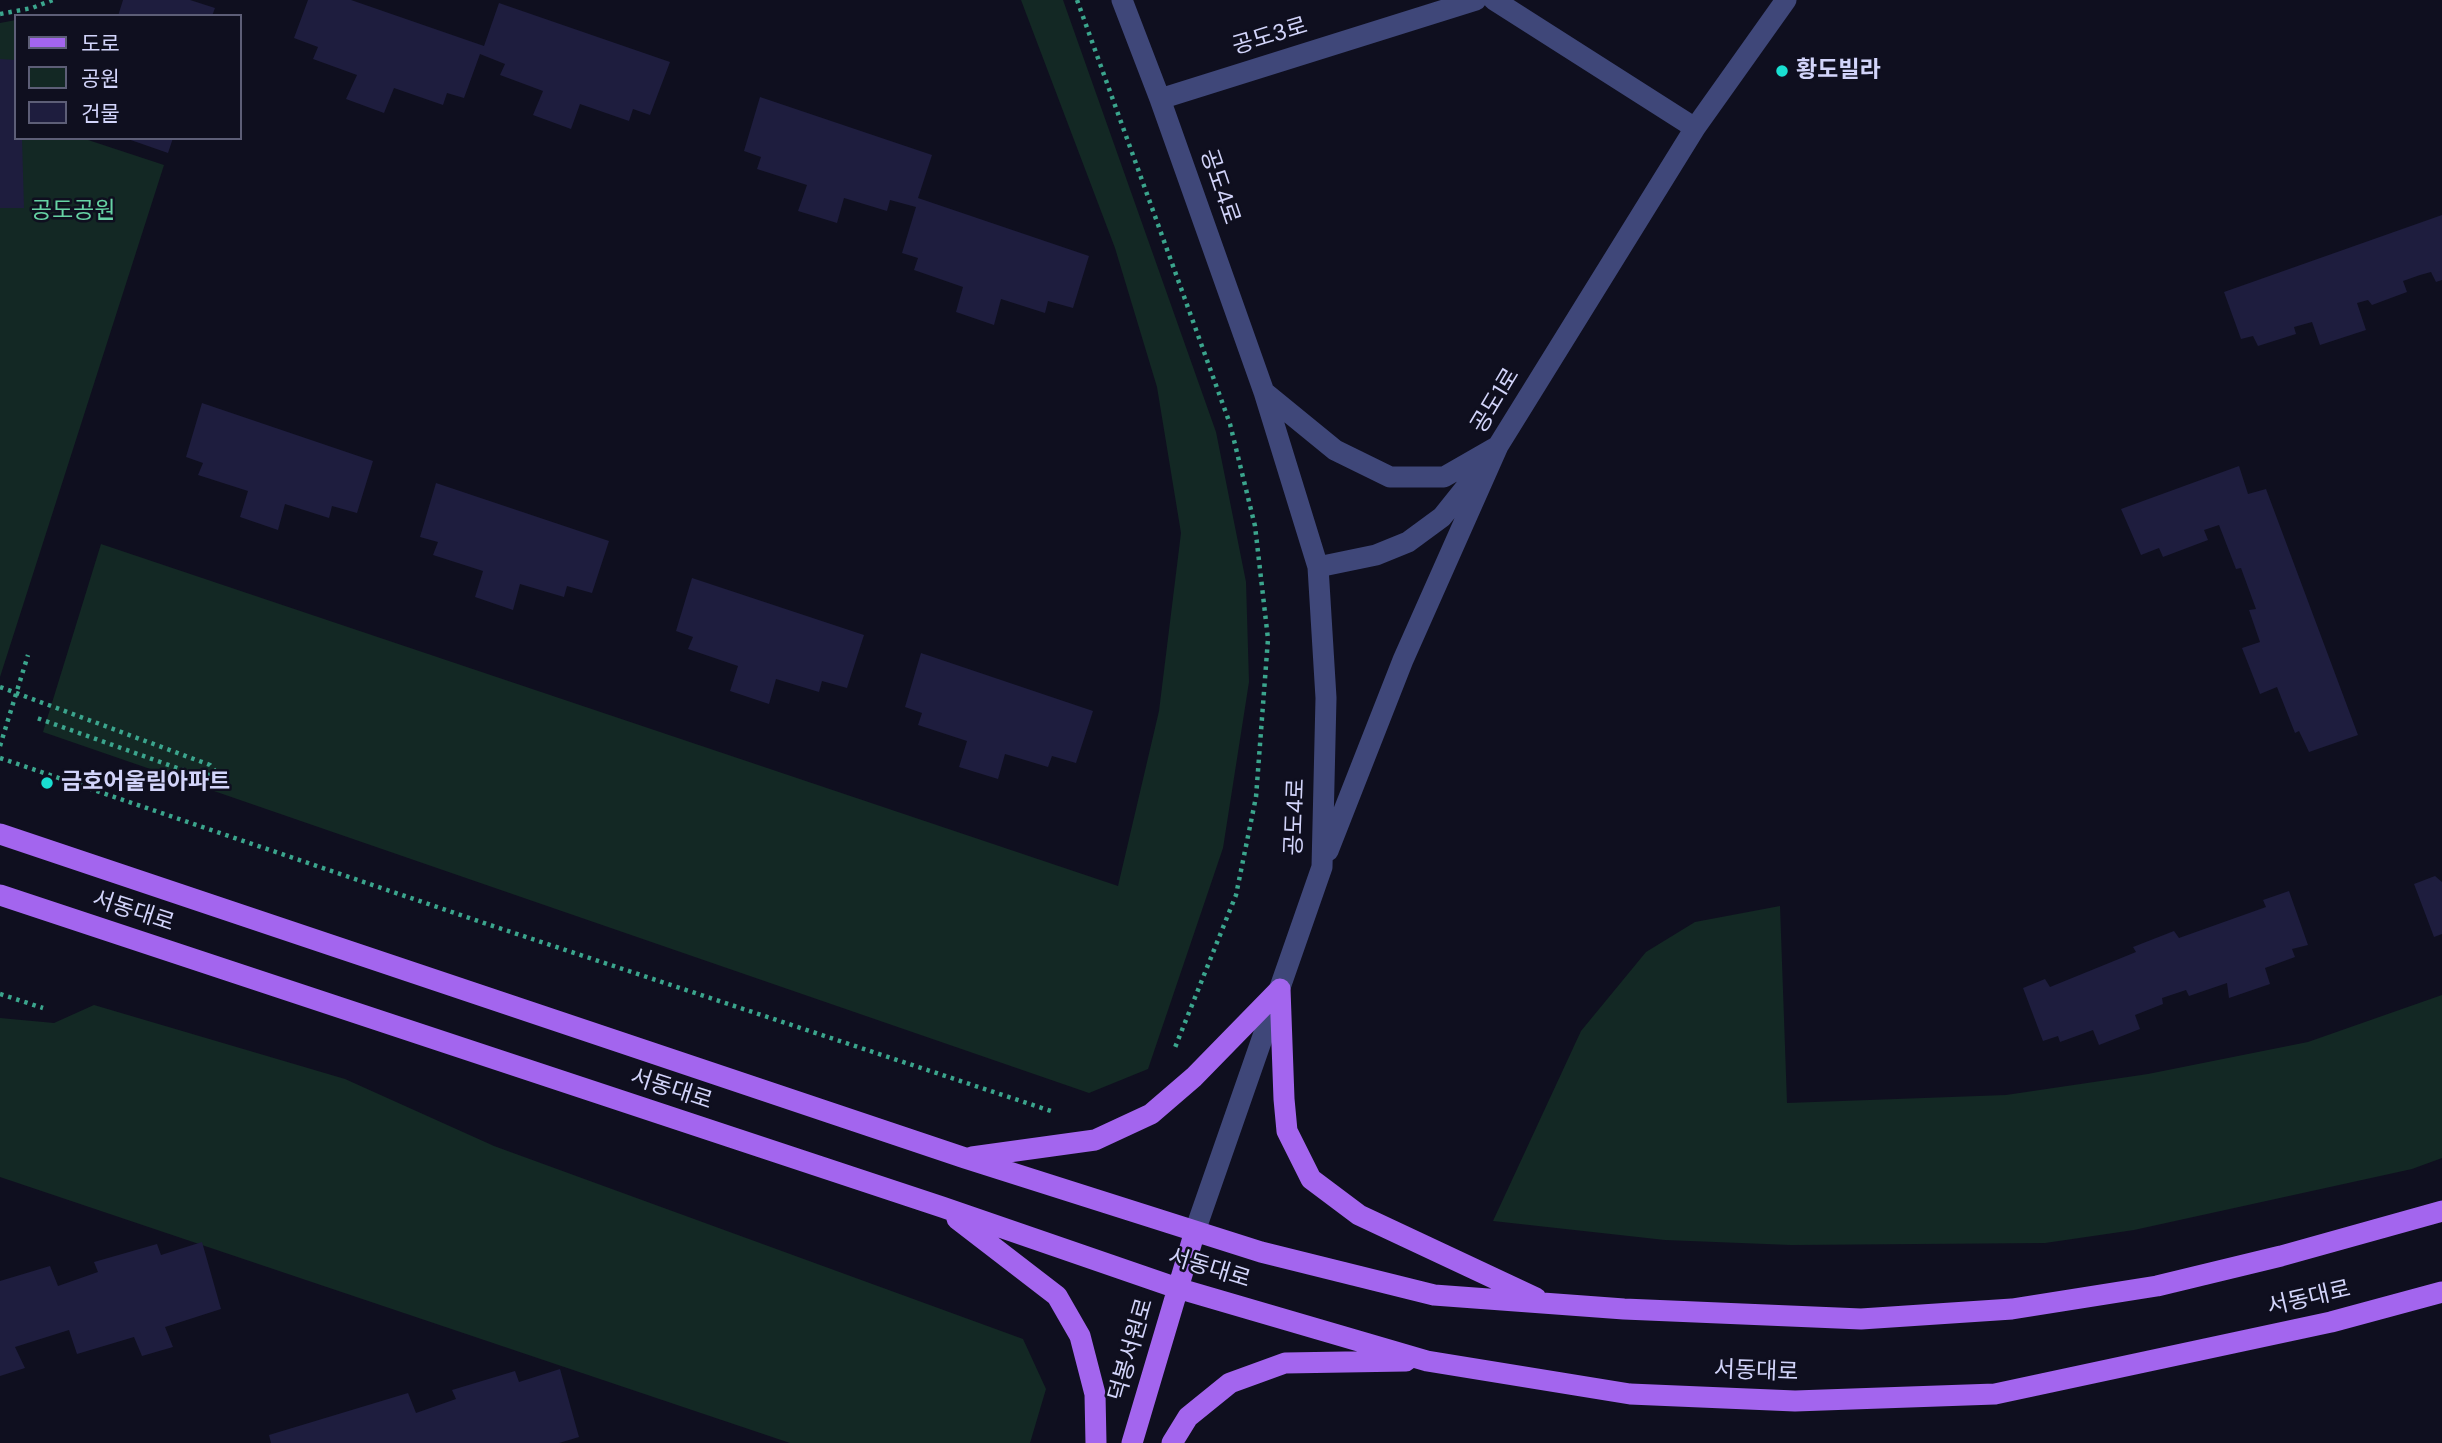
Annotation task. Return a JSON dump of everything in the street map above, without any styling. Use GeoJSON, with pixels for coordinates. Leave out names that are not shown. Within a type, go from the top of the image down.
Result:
{"type":"FeatureCollection","features":[{"type":"Feature","properties":{"kind":"main road","name":"서동대로"},"geometry":{"type":"LineString","coordinates":[[0,834],[965,1158],[1261,1252],[1434,1295],[1729,1315],[1861,1318],[2012,1309],[2157,1286],[2281,1256],[2442,1211]]}},
{"type":"Feature","properties":{"kind":"main road","name":"서동대로"},"geometry":{"type":"LineString","coordinates":[[0,895],[942,1207],[1177,1288],[1427,1361],[1630,1394],[1795,1401],[1996,1394],[2331,1322],[2442,1292]]}},
{"type":"Feature","properties":{"kind":"main road"},"geometry":{"type":"LineString","coordinates":[[965,1158],[1095,1139],[1151,1114],[1194,1077],[1280,989]]}},
{"type":"Feature","properties":{"kind":"main road"},"geometry":{"type":"LineString","coordinates":[[1280,989],[1287,1130],[1311,1179],[1359,1215],[1551,1304]]}},
{"type":"Feature","properties":{"kind":"main road"},"geometry":{"type":"LineString","coordinates":[[942,1207],[1057,1296],[1080,1336],[1096,1394],[1096,1443]]}},
{"type":"Feature","properties":{"kind":"main road","name":"덕봉서원로"},"geometry":{"type":"LineString","coordinates":[[1132,1443],[1195,1231]]}},
{"type":"Feature","properties":{"kind":"main road"},"geometry":{"type":"LineString","coordinates":[[1172,1443],[1188,1417],[1230,1383],[1285,1363],[1427,1361]]}},
{"type":"Feature","properties":{"kind":"street","name":"공도4로"},"geometry":{"type":"LineString","coordinates":[[1122,0],[1264,392],[1318,567],[1326,698],[1322,867],[1195,1231]]}},
{"type":"Feature","properties":{"kind":"street","name":"공도3로"},"geometry":{"type":"LineString","coordinates":[[1160,99],[1476,0]]}},
{"type":"Feature","properties":{"kind":"street"},"geometry":{"type":"LineString","coordinates":[[1494,0],[1695,128]]}},
{"type":"Feature","properties":{"kind":"street","name":"공도1로"},"geometry":{"type":"LineString","coordinates":[[1322,867],[1403,660],[1498,446],[1695,128],[1786,0]]}},
{"type":"Feature","properties":{"kind":"street"},"geometry":{"type":"LineString","coordinates":[[1264,392],[1335,450],[1390,477],[1444,477],[1498,446]]}},
{"type":"Feature","properties":{"kind":"street"},"geometry":{"type":"LineString","coordinates":[[1318,567],[1376,555],[1408,542],[1442,517],[1498,446]]}},
{"type":"Feature","properties":{"kind":"path"},"geometry":{"type":"LineString","coordinates":[[0,14],[32,8],[53,0]]}},
{"type":"Feature","properties":{"kind":"path"},"geometry":{"type":"LineString","coordinates":[[1077,0],[1230,424],[1255,526],[1268,639],[1256,797],[1236,895],[1174,1051]]}},
{"type":"Feature","properties":{"kind":"path"},"geometry":{"type":"LineString","coordinates":[[0,746],[28,655]]}},
{"type":"Feature","properties":{"kind":"path"},"geometry":{"type":"LineString","coordinates":[[0,687],[210,765],[215,771],[210,775],[194,774],[37,718]]}},
{"type":"Feature","properties":{"kind":"path"},"geometry":{"type":"LineString","coordinates":[[0,758],[486,925],[1063,1115]]}},
{"type":"Feature","properties":{"kind":"path"},"geometry":{"type":"LineString","coordinates":[[0,994],[43,1008]]}},
{"type":"Feature","properties":{"kind":"green space"},"geometry":{"type":"Polygon","coordinates":[[[1021,0],[1063,0],[1216,432],[1246,582],[1249,682],[1223,848],[1148,1069],[1089,1093],[43,732],[101,544],[1118,886],[1159,711],[1181,533],[1157,387],[1115,248],[1021,0]]]}},
{"type":"Feature","properties":{"kind":"green space","name":"공도공원"},"geometry":{"type":"Polygon","coordinates":[[[14,20],[14,140],[88,140],[164,165],[0,677],[0,23],[14,20]]]}},
{"type":"Feature","properties":{"kind":"green space"},"geometry":{"type":"Polygon","coordinates":[[[1780,906],[1787,1103],[2006,1095],[2148,1074],[2308,1042],[2442,995],[2442,1158],[2412,1169],[2134,1230],[2045,1243],[1791,1245],[1665,1240],[1493,1221],[1581,1031],[1646,952],[1695,922],[1780,906]]]}},
{"type":"Feature","properties":{"kind":"green space"},"geometry":{"type":"Polygon","coordinates":[[[94,1005],[345,1079],[494,1146],[1023,1339],[1046,1389],[1030,1443],[790,1443],[0,1177],[0,1018],[54,1023],[94,1005]]]}},
{"type":"Feature","properties":{"kind":"building"},"geometry":{"type":"Polygon","coordinates":[[[123,0],[190,0],[215,8],[213,14],[119,14],[123,0]]]}},
{"type":"Feature","properties":{"kind":"building"},"geometry":{"type":"Polygon","coordinates":[[[308,0],[351,0],[484,46],[499,3],[670,62],[650,115],[633,109],[629,121],[580,104],[571,129],[533,115],[543,91],[500,75],[505,64],[480,54],[464,98],[447,93],[443,105],[394,88],[384,113],[346,99],[357,75],[313,59],[318,47],[294,38],[308,0]]]}},
{"type":"Feature","properties":{"kind":"building"},"geometry":{"type":"Polygon","coordinates":[[[0,59],[14,60],[14,140],[22,140],[24,208],[0,208],[0,59]]]}},
{"type":"Feature","properties":{"kind":"building"},"geometry":{"type":"Polygon","coordinates":[[[760,97],[932,155],[918,198],[1089,256],[1073,308],[1048,301],[1045,313],[1001,299],[994,325],[956,312],[963,287],[914,270],[918,258],[902,253],[916,207],[890,200],[887,211],[844,198],[837,223],[798,211],[807,185],[757,169],[761,157],[744,151],[760,97]]]}},
{"type":"Feature","properties":{"kind":"building"},"geometry":{"type":"Polygon","coordinates":[[[131,140],[172,140],[168,153],[131,140]]]}},
{"type":"Feature","properties":{"kind":"building"},"geometry":{"type":"Polygon","coordinates":[[[2442,215],[2442,280],[2436,282],[2431,272],[2403,281],[2407,292],[2372,305],[2368,300],[2357,303],[2366,330],[2320,345],[2312,322],[2294,327],[2296,334],[2258,346],[2253,336],[2241,339],[2224,292],[2442,215]]]}},
{"type":"Feature","properties":{"kind":"building"},"geometry":{"type":"Polygon","coordinates":[[[202,403],[373,461],[357,513],[332,506],[329,518],[285,504],[278,530],[240,517],[248,491],[198,475],[203,463],[186,457],[202,403]]]}},
{"type":"Feature","properties":{"kind":"building"},"geometry":{"type":"Polygon","coordinates":[[[2239,466],[2248,494],[2266,489],[2358,735],[2309,752],[2299,731],[2295,733],[2277,687],[2260,694],[2242,648],[2260,642],[2249,610],[2256,609],[2241,568],[2236,569],[2219,525],[2204,530],[2208,540],[2163,557],[2159,548],[2141,555],[2121,509],[2239,466]]]}},
{"type":"Feature","properties":{"kind":"building"},"geometry":{"type":"Polygon","coordinates":[[[436,483],[609,541],[592,593],[567,586],[564,597],[520,584],[513,610],[475,597],[483,571],[433,555],[438,542],[420,537],[436,483]]]}},
{"type":"Feature","properties":{"kind":"building"},"geometry":{"type":"Polygon","coordinates":[[[692,578],[864,635],[847,688],[822,681],[819,692],[776,679],[769,704],[730,691],[738,666],[688,649],[693,637],[676,631],[692,578]]]}},
{"type":"Feature","properties":{"kind":"building"},"geometry":{"type":"Polygon","coordinates":[[[921,653],[1093,711],[1076,763],[1052,756],[1048,767],[1005,754],[998,779],[959,767],[967,741],[918,725],[922,713],[905,707],[921,653]]]}},
{"type":"Feature","properties":{"kind":"building"},"geometry":{"type":"Polygon","coordinates":[[[2435,876],[2442,882],[2442,934],[2434,937],[2414,884],[2435,876]]]}},
{"type":"Feature","properties":{"kind":"building"},"geometry":{"type":"Polygon","coordinates":[[[2289,891],[2308,945],[2292,949],[2295,957],[2265,968],[2270,984],[2229,998],[2227,983],[2189,996],[2186,990],[2162,998],[2163,1004],[2135,1015],[2140,1029],[2099,1045],[2093,1030],[2060,1042],[2058,1036],[2043,1041],[2023,988],[2045,979],[2050,987],[2136,952],[2133,947],[2174,931],[2179,938],[2266,907],[2263,900],[2289,891]]]}},
{"type":"Feature","properties":{"kind":"building"},"geometry":{"type":"Polygon","coordinates":[[[202,1242],[221,1309],[165,1327],[173,1347],[142,1356],[134,1337],[77,1354],[69,1330],[15,1347],[25,1368],[0,1376],[0,1281],[50,1266],[58,1286],[98,1272],[94,1262],[157,1244],[161,1255],[202,1242]]]}},
{"type":"Feature","properties":{"kind":"building"},"geometry":{"type":"Polygon","coordinates":[[[560,1369],[579,1437],[559,1443],[271,1443],[269,1435],[408,1393],[416,1413],[456,1399],[452,1390],[515,1371],[519,1382],[560,1369]]]}},
{"type":"Feature","properties":{"kind":"place","name":"황도빌라"},"geometry":{"type":"Point","coordinates":[1782,71]}},
{"type":"Feature","properties":{"kind":"place","name":"금호어울림아파트"},"geometry":{"type":"Point","coordinates":[47,783]}}]}
